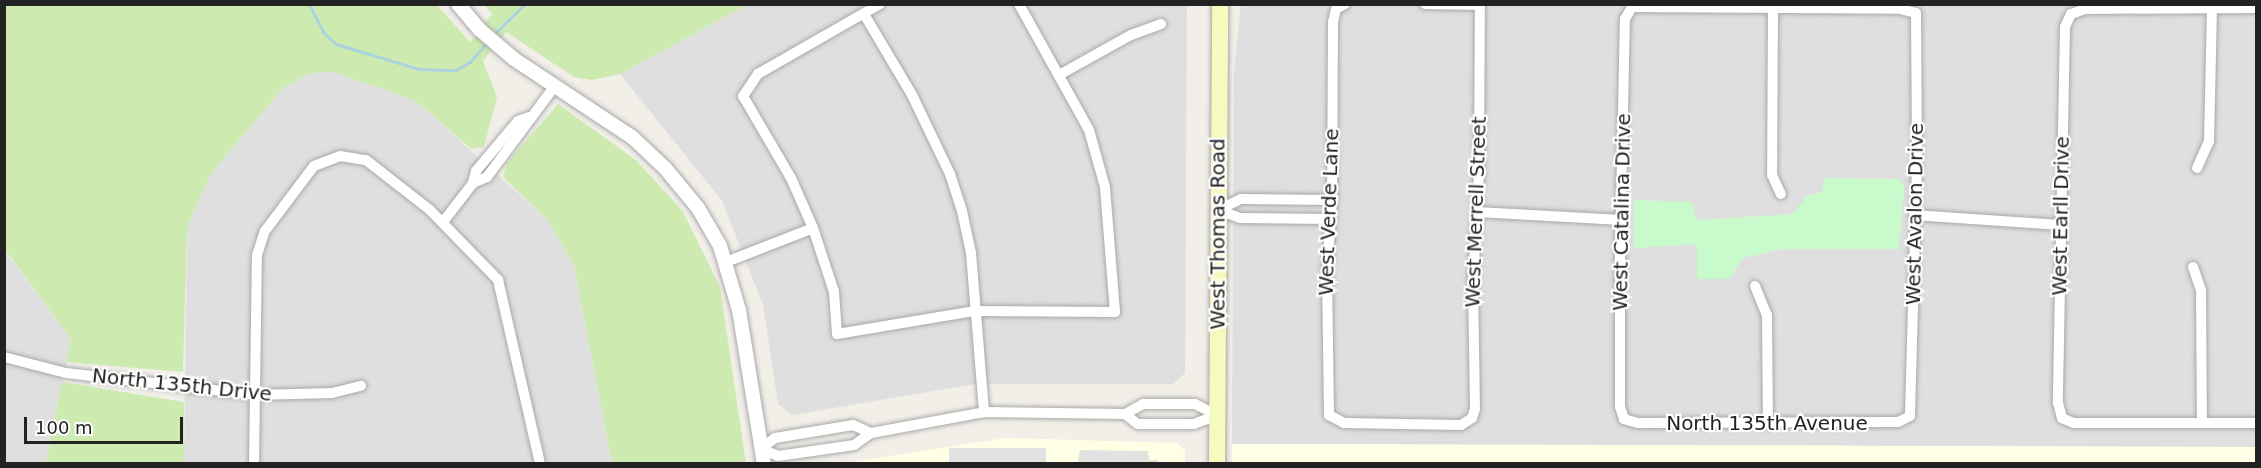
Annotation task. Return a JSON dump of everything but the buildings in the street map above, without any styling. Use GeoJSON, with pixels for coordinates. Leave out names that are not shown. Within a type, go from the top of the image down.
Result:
{"type":"FeatureCollection","features":[{"type":"Feature","properties":{"kind":"main road","name":"West Thomas Road"},"geometry":{"type":"LineString","coordinates":[[1217,464],[1220,4]]}},
{"type":"Feature","properties":{"kind":"street"},"geometry":{"type":"LineString","coordinates":[[458,4],[479,29],[500,47],[554,87],[632,137],[665,168],[698,208],[726,262],[739,310],[764,464]]}},
{"type":"Feature","properties":{"kind":"street"},"geometry":{"type":"LineString","coordinates":[[880,4],[758,74],[749,84],[743,96],[791,178],[813,228],[834,292],[837,334],[975,311],[1115,312],[1105,187],[1089,130],[1019,4]]}},
{"type":"Feature","properties":{"kind":"street"},"geometry":{"type":"LineString","coordinates":[[1425,4],[1480,5]]}},
{"type":"Feature","properties":{"kind":"street","name":"West Merrell Street"},"geometry":{"type":"LineString","coordinates":[[1329,415],[1344,423],[1461,425],[1472,418],[1480,5]]}},
{"type":"Feature","properties":{"kind":"street"},"geometry":{"type":"LineString","coordinates":[[1772,5],[1772,175],[1781,194]]}},
{"type":"Feature","properties":{"kind":"street","name":"West Catalina Drive"},"geometry":{"type":"LineString","coordinates":[[1624,419],[1620,407],[1625,19],[1632,7],[1772,5]]}},
{"type":"Feature","properties":{"kind":"street","name":"West Avalon Drive"},"geometry":{"type":"LineString","coordinates":[[1772,5],[1900,9],[1916,13],[1910,416]]}},
{"type":"Feature","properties":{"kind":"street"},"geometry":{"type":"LineString","coordinates":[[2197,168],[2209,141],[2210,6],[2256,8]]}},
{"type":"Feature","properties":{"kind":"street","name":"West Earll Drive"},"geometry":{"type":"LineString","coordinates":[[2202,422],[2074,423],[2062,418],[2058,403],[2060,225],[2065,27],[2071,14],[2085,9],[2210,6]]}},
{"type":"Feature","properties":{"kind":"street","name":"West Verde Lane"},"geometry":{"type":"LineString","coordinates":[[1329,415],[1327,284],[1340,7]]}},
{"type":"Feature","properties":{"kind":"street"},"geometry":{"type":"LineString","coordinates":[[864,14],[912,96],[950,174],[971,253],[984,412]]}},
{"type":"Feature","properties":{"kind":"street"},"geometry":{"type":"LineString","coordinates":[[1059,75],[1131,35],[1161,24]]}},
{"type":"Feature","properties":{"kind":"street"},"geometry":{"type":"LineString","coordinates":[[473,183],[487,177],[526,129],[529,117],[554,87]]}},
{"type":"Feature","properties":{"kind":"street"},"geometry":{"type":"LineString","coordinates":[[443,222],[473,183],[476,171],[518,121],[529,117]]}},
{"type":"Feature","properties":{"kind":"street"},"geometry":{"type":"LineString","coordinates":[[496,147],[505,154]]}},
{"type":"Feature","properties":{"kind":"street"},"geometry":{"type":"LineString","coordinates":[[254,464],[257,255],[265,231],[314,165],[340,156],[366,160],[430,210],[498,280],[540,464]]}},
{"type":"Feature","properties":{"kind":"street"},"geometry":{"type":"LineString","coordinates":[[1219,210],[1241,200],[1332,200]]}},
{"type":"Feature","properties":{"kind":"street"},"geometry":{"type":"LineString","coordinates":[[1219,210],[1240,218],[1331,219]]}},
{"type":"Feature","properties":{"kind":"street"},"geometry":{"type":"LineString","coordinates":[[1477,212],[1622,219]]}},
{"type":"Feature","properties":{"kind":"street"},"geometry":{"type":"LineString","coordinates":[[1914,215],[2060,225]]}},
{"type":"Feature","properties":{"kind":"street"},"geometry":{"type":"LineString","coordinates":[[726,262],[813,228]]}},
{"type":"Feature","properties":{"kind":"street"},"geometry":{"type":"LineString","coordinates":[[2193,267],[2201,290],[2202,422],[2256,423]]}},
{"type":"Feature","properties":{"kind":"street"},"geometry":{"type":"LineString","coordinates":[[1755,286],[1767,315],[1768,423]]}},
{"type":"Feature","properties":{"kind":"street","name":"North 135th Drive"},"geometry":{"type":"LineString","coordinates":[[4,357],[66,373],[255,396],[332,393],[361,386]]}},
{"type":"Feature","properties":{"kind":"street"},"geometry":{"type":"LineString","coordinates":[[761,449],[778,456],[855,445],[871,433],[984,412],[1125,414],[1143,404],[1195,404],[1217,415]]}},
{"type":"Feature","properties":{"kind":"street"},"geometry":{"type":"LineString","coordinates":[[1125,414],[1138,423],[1194,424],[1217,415]]}},
{"type":"Feature","properties":{"kind":"street","name":"North 135th Avenue"},"geometry":{"type":"LineString","coordinates":[[1624,419],[1638,423],[1898,422],[1910,416]]}},
{"type":"Feature","properties":{"kind":"street"},"geometry":{"type":"LineString","coordinates":[[761,449],[775,438],[853,425],[871,433]]}},
{"type":"Feature","properties":{"kind":"shaded area"},"geometry":{"type":"Polygon","coordinates":[[[747,5],[1187,5],[1185,373],[1173,384],[976,384],[792,415],[778,404],[763,305],[722,201],[620,74],[747,5]]]}},
{"type":"Feature","properties":{"kind":"shaded area"},"geometry":{"type":"Polygon","coordinates":[[[1241,5],[2256,5],[2256,447],[1232,444],[1234,72],[1241,5]]]}},
{"type":"Feature","properties":{"kind":"shaded area"},"geometry":{"type":"Polygon","coordinates":[[[334,72],[416,101],[547,219],[574,266],[612,463],[184,464],[187,228],[210,175],[283,88],[310,73],[334,72]]]}},
{"type":"Feature","properties":{"kind":"shaded area"},"geometry":{"type":"Polygon","coordinates":[[[4,250],[71,339],[46,463],[5,463],[4,250]]]}},
{"type":"Feature","properties":{"kind":"shaded area"},"geometry":{"type":"Polygon","coordinates":[[[1005,438],[1177,443],[1185,451],[1185,464],[839,464],[1005,438]]]}},
{"type":"Feature","properties":{"kind":"shaded area"},"geometry":{"type":"Polygon","coordinates":[[[1232,444],[2256,447],[2256,463],[1232,464],[1232,444]]]}},
{"type":"Feature","properties":{"kind":"shaded area"},"geometry":{"type":"Polygon","coordinates":[[[949,448],[1046,448],[1046,463],[949,463],[949,448]]]}},
{"type":"Feature","properties":{"kind":"shaded area"},"geometry":{"type":"Polygon","coordinates":[[[1080,450],[1148,451],[1149,460],[1158,460],[1158,463],[1078,463],[1080,450]]]}},
{"type":"Feature","properties":{"kind":"green space"},"geometry":{"type":"Polygon","coordinates":[[[5,5],[437,5],[470,42],[492,14],[485,5],[747,5],[620,74],[592,80],[574,77],[506,32],[483,61],[497,97],[484,147],[471,149],[416,101],[334,72],[310,73],[283,88],[210,175],[187,228],[183,372],[66,362],[71,339],[5,250],[5,5]]]}},
{"type":"Feature","properties":{"kind":"green space"},"geometry":{"type":"Polygon","coordinates":[[[558,104],[636,160],[682,210],[720,287],[746,463],[612,463],[574,266],[547,219],[503,177],[507,163],[558,104]]]}},
{"type":"Feature","properties":{"kind":"green space"},"geometry":{"type":"Polygon","coordinates":[[[1825,178],[1899,179],[1904,187],[1899,249],[1783,249],[1743,258],[1730,279],[1697,279],[1697,244],[1634,248],[1634,200],[1692,202],[1697,220],[1792,214],[1807,196],[1822,192],[1825,178]]]}},
{"type":"Feature","properties":{"kind":"green space"},"geometry":{"type":"Polygon","coordinates":[[[62,382],[184,402],[184,463],[46,463],[62,382]]]}},
{"type":"Feature","properties":{"kind":"waterway"},"geometry":{"type":"LineString","coordinates":[[309,4],[323,32],[336,44],[419,69],[456,70],[470,62],[488,41]]}},
{"type":"Feature","properties":{"kind":"waterway"},"geometry":{"type":"LineString","coordinates":[[492,36],[525,4]]}}]}
